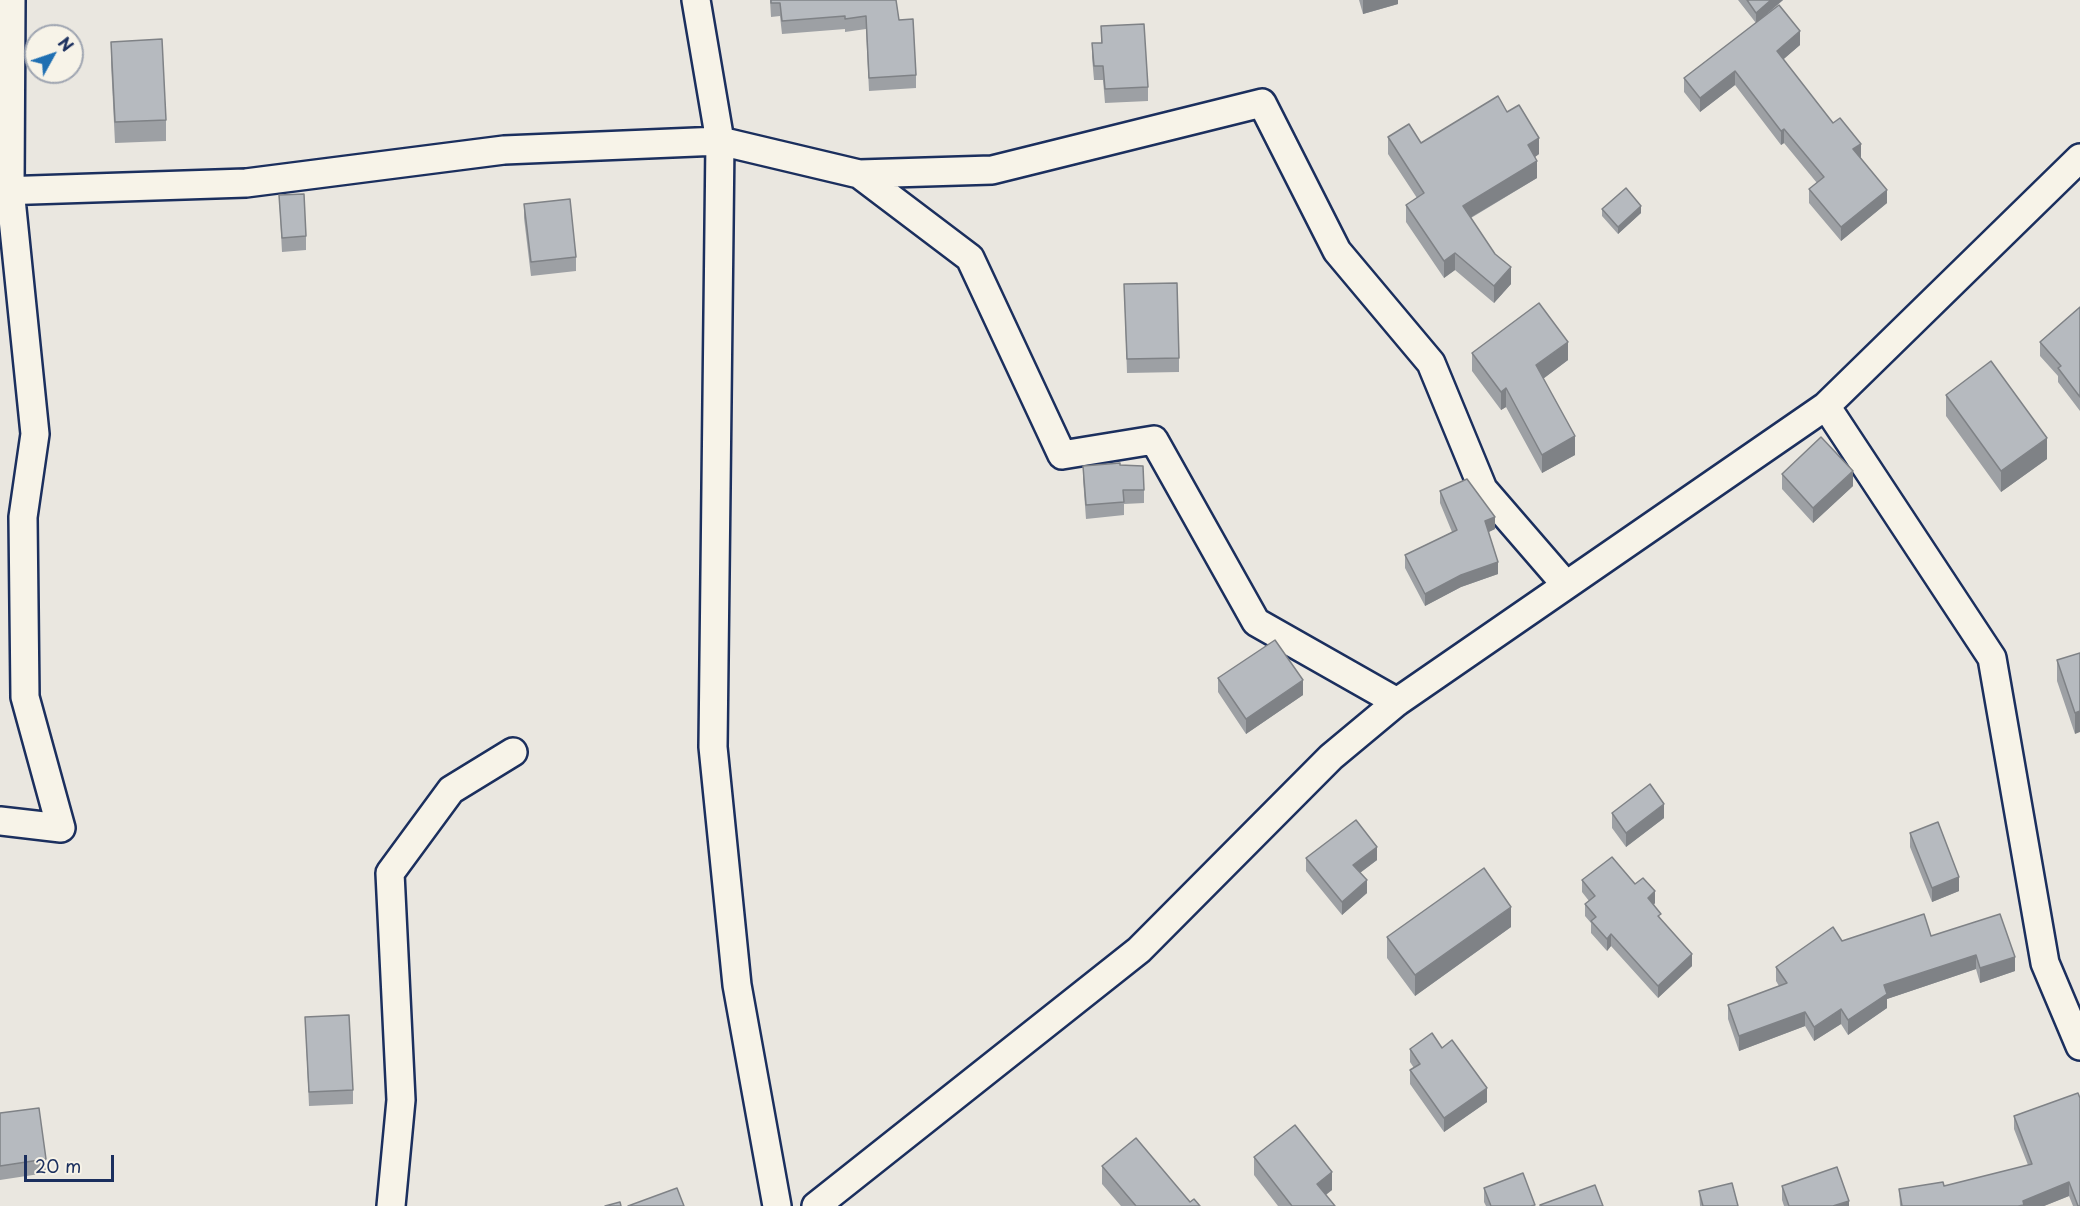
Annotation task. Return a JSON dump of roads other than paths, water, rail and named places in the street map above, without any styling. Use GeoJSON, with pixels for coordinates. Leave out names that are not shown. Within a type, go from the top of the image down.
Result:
{"type":"FeatureCollection","features":[{"type":"Feature","properties":{"kind":"street"},"geometry":{"type":"LineString","coordinates":[[0,821],[61,828],[26,697],[22,517],[35,434],[5,190],[11,0]]}},
{"type":"Feature","properties":{"kind":"street"},"geometry":{"type":"LineString","coordinates":[[704,4],[720,141],[713,747],[737,985],[777,1206]]}},
{"type":"Feature","properties":{"kind":"street"},"geometry":{"type":"LineString","coordinates":[[5,190],[246,183],[504,150],[720,141],[859,174],[992,170],[1262,103],[1337,251],[1431,363],[1483,489],[1566,585]]}},
{"type":"Feature","properties":{"kind":"street"},"geometry":{"type":"LineString","coordinates":[[816,1206],[1139,950],[1331,757],[1397,702],[1826,406],[2080,158]]}},
{"type":"Feature","properties":{"kind":"street"},"geometry":{"type":"LineString","coordinates":[[859,174],[970,258],[1062,455],[1154,440],[1256,622],[1397,702]]}},
{"type":"Feature","properties":{"kind":"street"},"geometry":{"type":"LineString","coordinates":[[1826,406],[1992,658],[2045,963],[2080,1046]]}},
{"type":"Feature","properties":{"kind":"street"},"geometry":{"type":"LineString","coordinates":[[391,1206],[401,1100],[390,873],[451,790],[513,753]]}}]}
